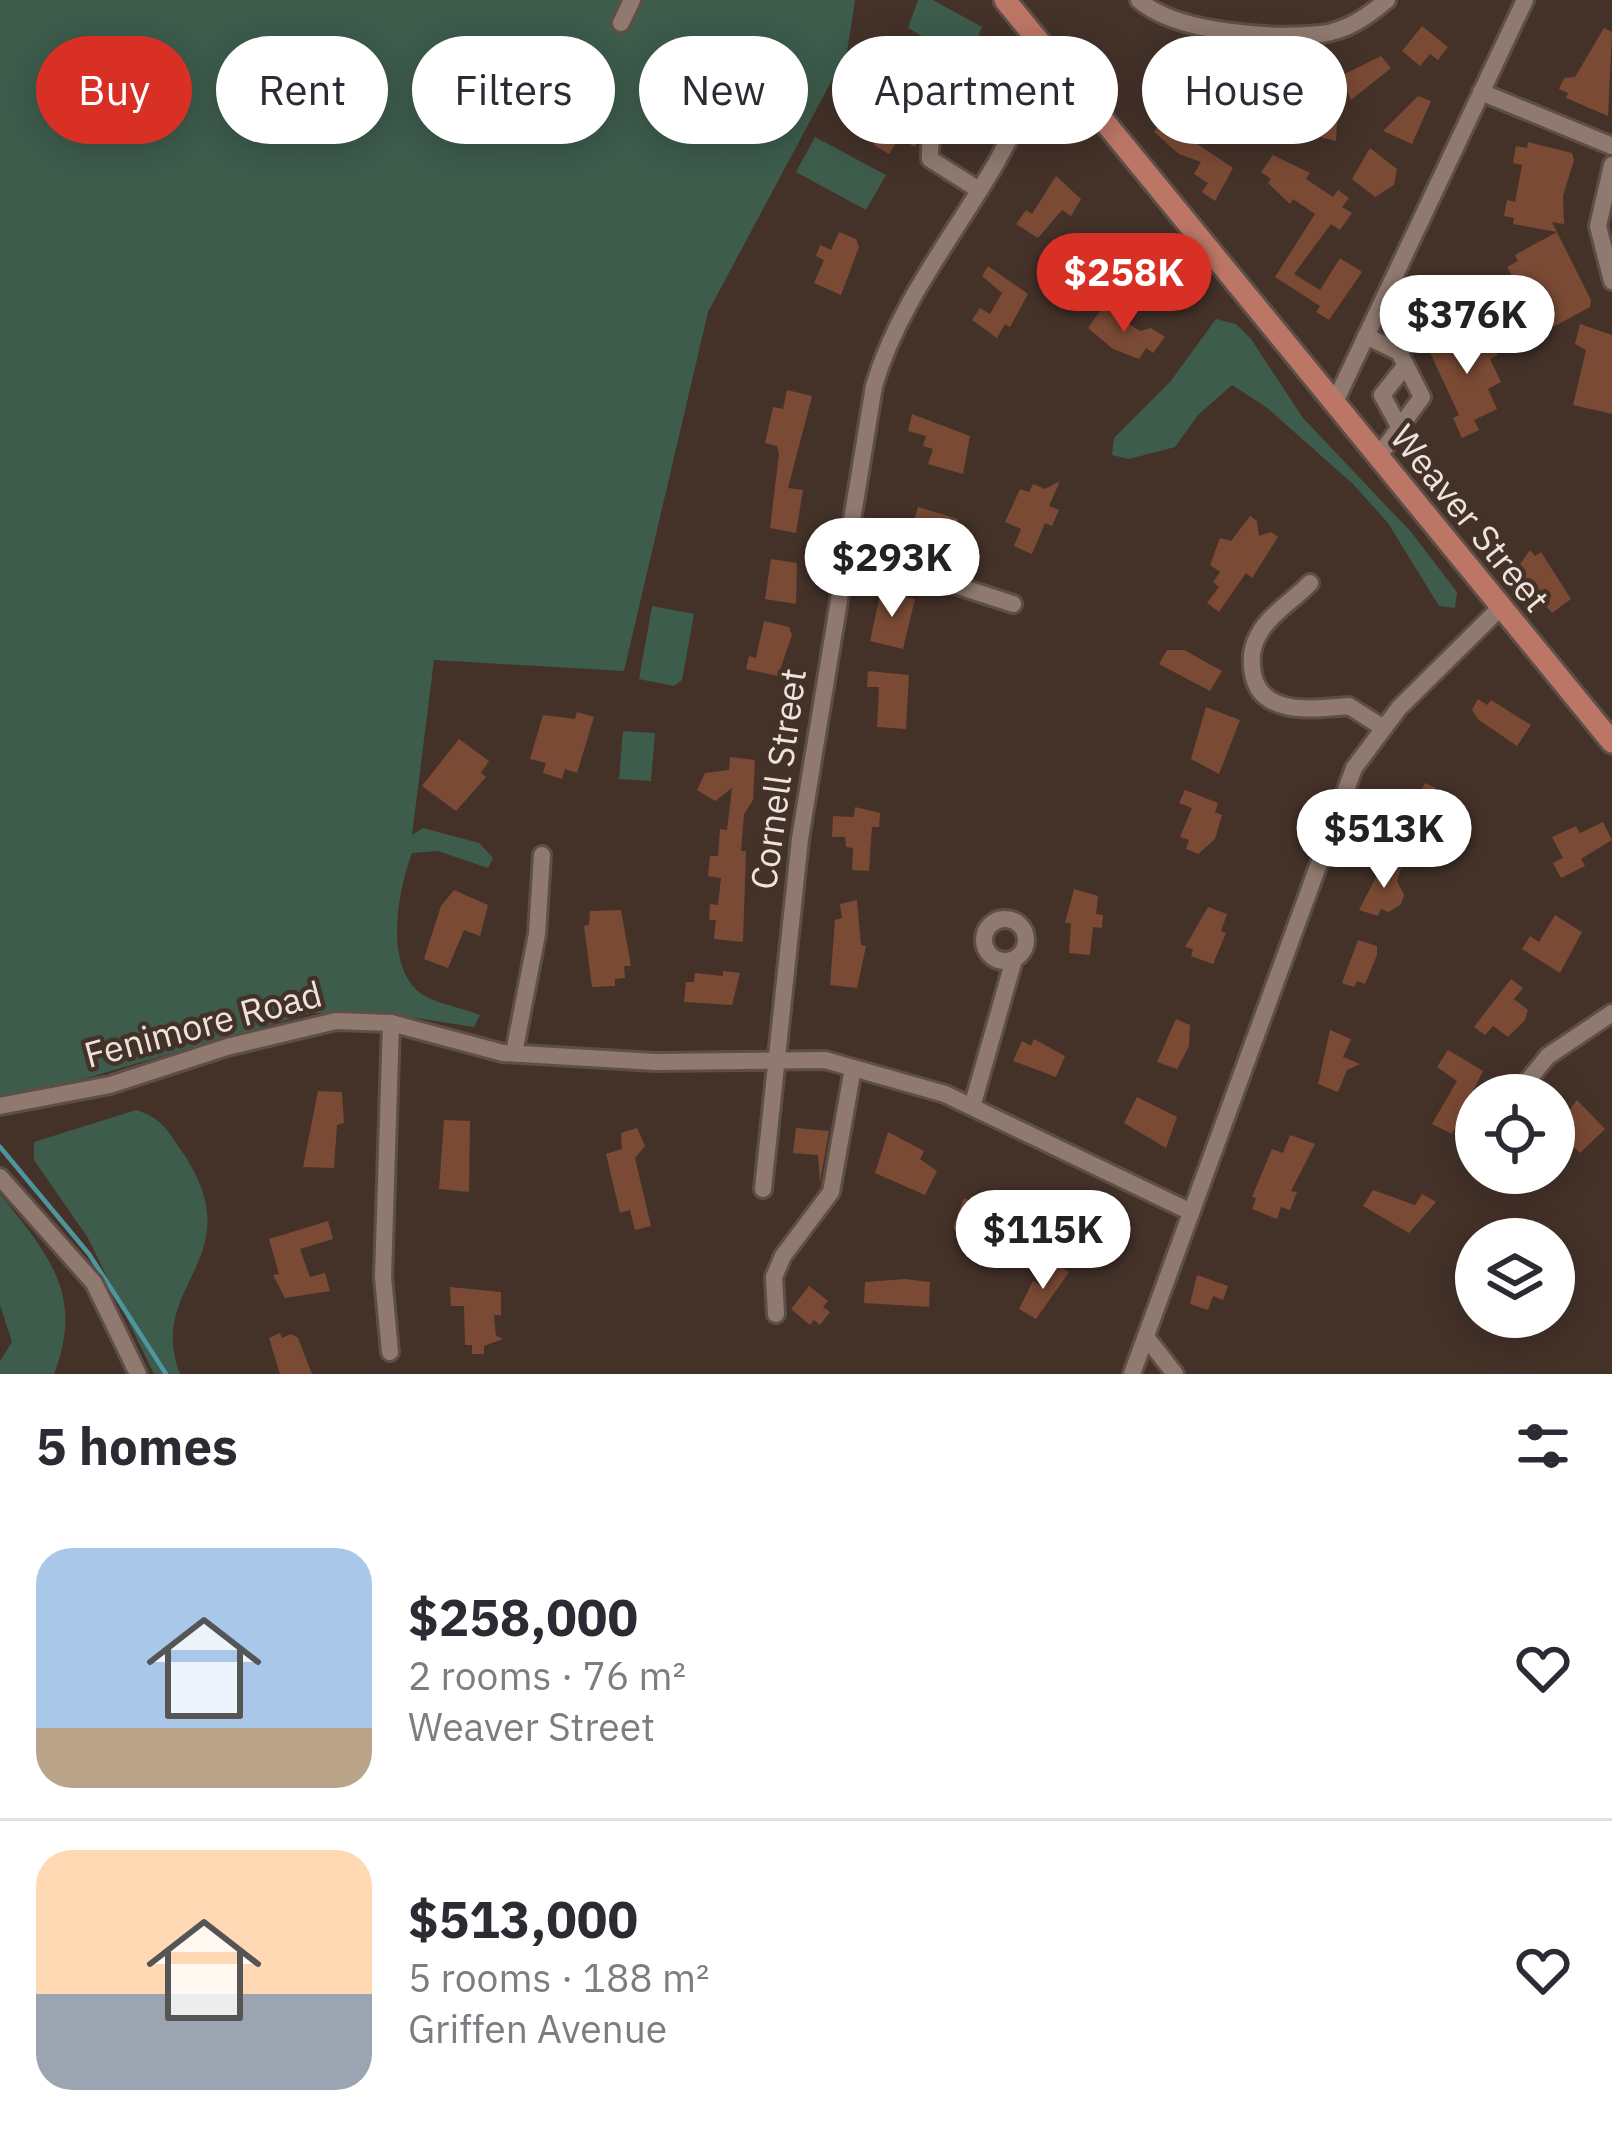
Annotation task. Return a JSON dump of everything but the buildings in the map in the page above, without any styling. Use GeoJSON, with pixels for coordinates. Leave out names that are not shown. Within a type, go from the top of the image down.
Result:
{"type":"FeatureCollection","features":[{"type":"Feature","properties":{"kind":"main road","name":"Weaver Street"},"geometry":{"type":"LineString","coordinates":[[1005,0],[1036,36]]}},
{"type":"Feature","properties":{"kind":"main road","name":"Weaver Street"},"geometry":{"type":"LineString","coordinates":[[1118,137],[1612,742]]}},
{"type":"Feature","properties":{"kind":"street"},"geometry":{"type":"LineString","coordinates":[[621,22],[632,0]]}},
{"type":"Feature","properties":{"kind":"street"},"geometry":{"type":"LineString","coordinates":[[1139,0],[1180,22],[1231,31],[1321,34],[1363,20],[1388,0]]}},
{"type":"Feature","properties":{"kind":"street"},"geometry":{"type":"LineString","coordinates":[[1334,404],[1525,0]]}},
{"type":"Feature","properties":{"kind":"street"},"geometry":{"type":"LineString","coordinates":[[1481,92],[1612,146]]}},
{"type":"Feature","properties":{"kind":"street"},"geometry":{"type":"LineString","coordinates":[[935,144],[930,158],[979,190]]}},
{"type":"Feature","properties":{"kind":"street","name":"Cornell Street"},"geometry":{"type":"LineString","coordinates":[[763,1189],[800,839],[845,549],[882,358],[1004,144]]}},
{"type":"Feature","properties":{"kind":"street"},"geometry":{"type":"LineString","coordinates":[[1612,165],[1598,226],[1612,281]]}},
{"type":"Feature","properties":{"kind":"street"},"geometry":{"type":"LineString","coordinates":[[1400,428],[1382,395],[1410,338],[1450,317],[1473,321]]}},
{"type":"Feature","properties":{"kind":"street"},"geometry":{"type":"LineString","coordinates":[[1366,336],[1403,359],[1422,397],[1378,458]]}},
{"type":"Feature","properties":{"kind":"street"},"geometry":{"type":"LineString","coordinates":[[845,549],[1013,604]]}},
{"type":"Feature","properties":{"kind":"street"},"geometry":{"type":"LineString","coordinates":[[1310,583],[1274,615],[1252,648],[1257,690],[1274,704],[1330,710],[1349,706],[1382,727]]}},
{"type":"Feature","properties":{"kind":"street"},"geometry":{"type":"LineString","coordinates":[[1132,1374],[1346,785],[1382,727],[1502,607]]}},
{"type":"Feature","properties":{"kind":"street"},"geometry":{"type":"LineString","coordinates":[[514,1053],[537,934],[542,855]]}},
{"type":"Feature","properties":{"kind":"street"},"geometry":{"type":"LineString","coordinates":[[972,1107],[1013,963]]}},
{"type":"Feature","properties":{"kind":"street"},"geometry":{"type":"LineString","coordinates":[[1533,1074],[1548,1056],[1612,1013]]}},
{"type":"Feature","properties":{"kind":"street"},"geometry":{"type":"LineString","coordinates":[[390,1352],[383,1277],[391,1023]]}},
{"type":"Feature","properties":{"kind":"street","name":"Fenimore Road"},"geometry":{"type":"LineString","coordinates":[[0,1106],[110,1085],[310,1024],[391,1023],[514,1053],[656,1062],[779,1057],[882,1073],[972,1107],[1191,1212]]}},
{"type":"Feature","properties":{"kind":"street"},"geometry":{"type":"LineString","coordinates":[[776,1315],[774,1276],[783,1256],[831,1192],[853,1068]]}},
{"type":"Feature","properties":{"kind":"street"},"geometry":{"type":"LineString","coordinates":[[0,1177],[94,1283],[138,1374]]}},
{"type":"Feature","properties":{"kind":"street"},"geometry":{"type":"LineString","coordinates":[[1146,1337],[1175,1374]]}},
{"type":"Feature","properties":{"kind":"green space"},"geometry":{"type":"Polygon","coordinates":[[[0,0],[855,0],[849,36],[832,36],[832,80],[808,125],[808,36],[639,36],[639,144],[798,144],[708,312],[624,671],[434,660],[412,835],[423,828],[479,843],[493,858],[488,868],[438,851],[412,853],[398,909],[398,951],[412,985],[431,999],[480,1015],[474,1027],[390,1014],[311,1013],[0,1103],[0,0]]]}},
{"type":"Feature","properties":{"kind":"green space"},"geometry":{"type":"Polygon","coordinates":[[[918,0],[933,0],[982,27],[978,36],[922,36],[908,28],[918,0]]]}},
{"type":"Feature","properties":{"kind":"green space"},"geometry":{"type":"Polygon","coordinates":[[[815,137],[886,175],[866,210],[796,172],[815,137]]]}},
{"type":"Feature","properties":{"kind":"green space"},"geometry":{"type":"Polygon","coordinates":[[[1216,319],[1236,324],[1251,339],[1303,418],[1411,532],[1457,592],[1455,608],[1439,606],[1388,523],[1353,484],[1266,407],[1232,385],[1198,415],[1175,447],[1129,459],[1112,455],[1114,438],[1170,382],[1216,319]]]}},
{"type":"Feature","properties":{"kind":"green space"},"geometry":{"type":"Polygon","coordinates":[[[652,606],[694,614],[682,680],[674,686],[639,679],[652,606]]]}},
{"type":"Feature","properties":{"kind":"green space"},"geometry":{"type":"Polygon","coordinates":[[[623,731],[655,733],[651,781],[619,779],[623,731]]]}},
{"type":"Feature","properties":{"kind":"green space"},"geometry":{"type":"Polygon","coordinates":[[[136,1110],[158,1121],[183,1153],[202,1189],[208,1219],[204,1246],[176,1316],[173,1343],[180,1374],[154,1374],[88,1238],[34,1160],[34,1142],[136,1110]]]}},
{"type":"Feature","properties":{"kind":"green space"},"geometry":{"type":"Polygon","coordinates":[[[0,1194],[57,1277],[65,1321],[54,1374],[0,1374],[0,1361],[12,1342],[0,1305],[0,1194]]]}},
{"type":"Feature","properties":{"kind":"waterway"},"geometry":{"type":"LineString","coordinates":[[0,1147],[89,1254],[166,1374]]}}]}
